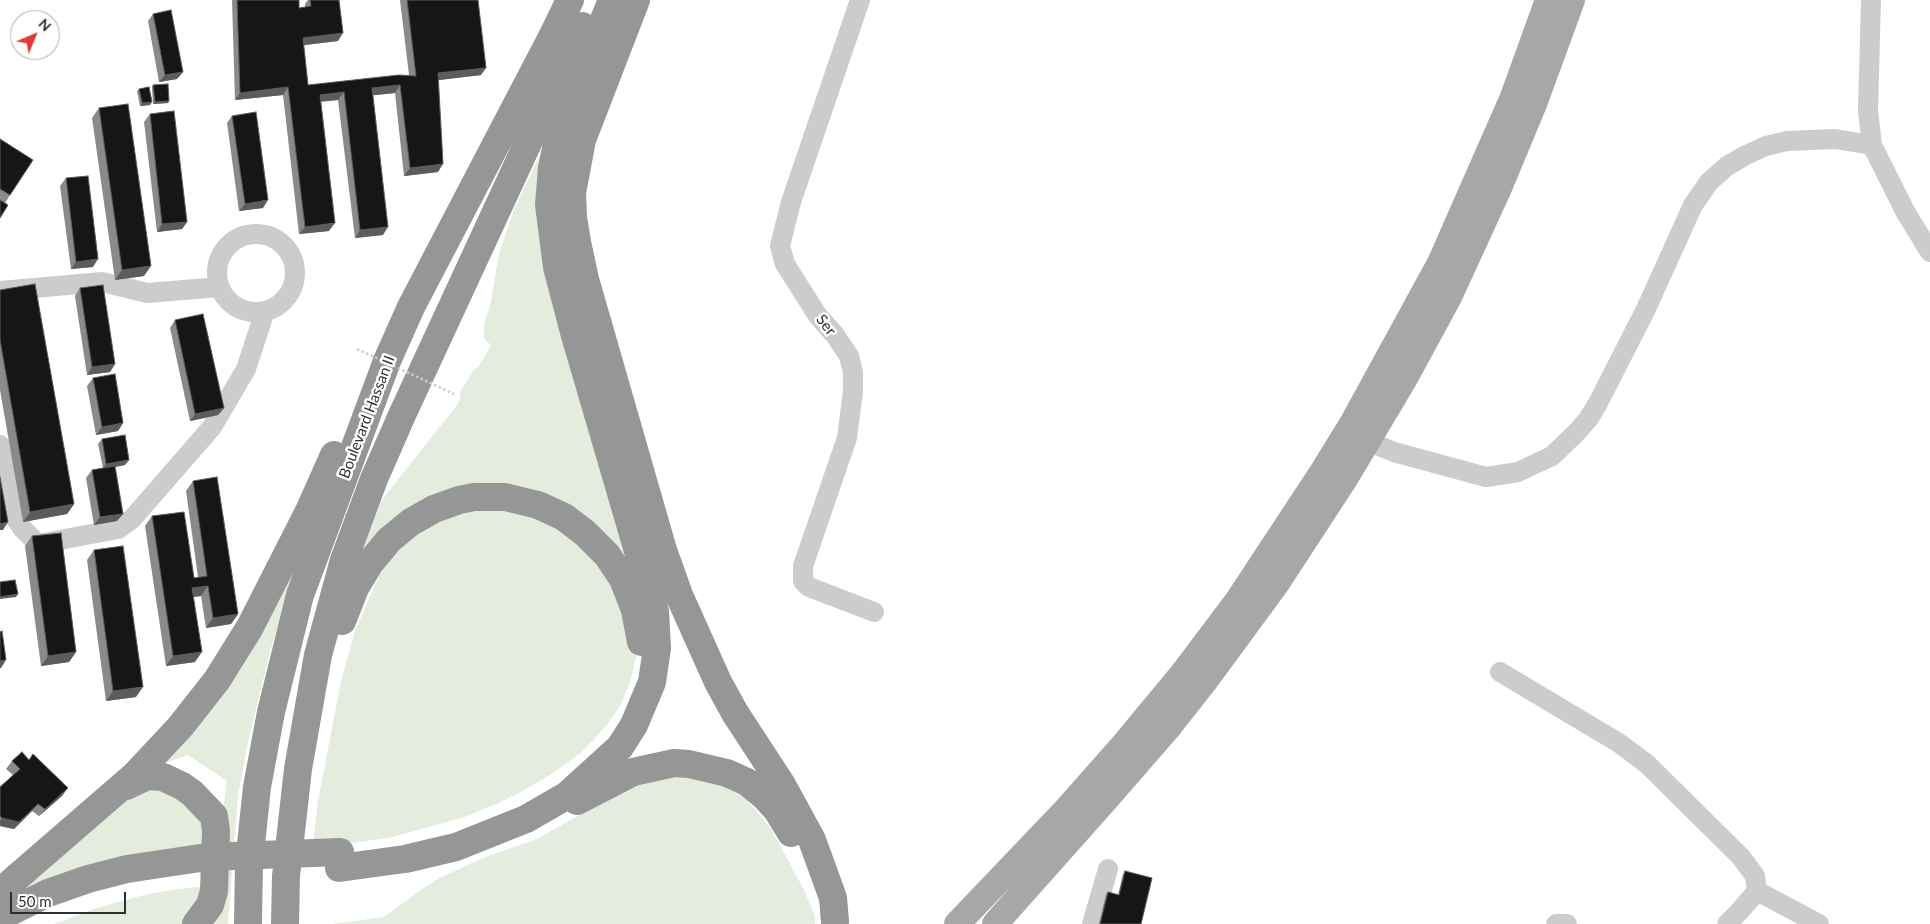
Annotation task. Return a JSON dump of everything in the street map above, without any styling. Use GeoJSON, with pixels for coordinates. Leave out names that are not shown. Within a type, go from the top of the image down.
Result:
{"type":"FeatureCollection","features":[{"type":"Feature","properties":{"kind":"highway","name":"Boulevard Hassan II"},"geometry":{"type":"LineString","coordinates":[[248,924],[249,863],[262,754],[300,595],[387,361],[411,307],[570,0]]}},
{"type":"Feature","properties":{"kind":"highway","name":"Boulevard Hassan II"},"geometry":{"type":"LineString","coordinates":[[284,924],[288,861],[301,756],[318,655],[344,560],[374,478],[595,0]]}},
{"type":"Feature","properties":{"kind":"highway"},"geometry":{"type":"LineString","coordinates":[[526,819],[566,796],[620,747],[628,737],[647,696],[656,664],[656,632],[650,592],[574,332],[557,267],[549,206],[552,168],[559,134],[612,0]]}},
{"type":"Feature","properties":{"kind":"highway"},"geometry":{"type":"LineString","coordinates":[[636,0],[582,140],[572,193],[573,217],[585,279],[660,540],[679,595],[718,682],[782,785],[812,840],[834,898],[836,923]]}},
{"type":"Feature","properties":{"kind":"highway"},"geometry":{"type":"LineString","coordinates":[[0,892],[140,770],[180,727],[217,680],[234,655],[310,509],[361,396],[372,377],[387,361]]}},
{"type":"Feature","properties":{"kind":"highway"},"geometry":{"type":"LineString","coordinates":[[301,756],[315,724],[340,626],[355,588],[370,563],[389,540],[421,515],[448,504],[474,497],[505,497],[527,502],[551,511],[574,524],[596,543],[616,567],[635,610],[641,638],[641,654],[635,683],[626,706],[614,728],[582,760],[526,798],[456,828],[380,847],[339,860]]}},
{"type":"Feature","properties":{"kind":"highway"},"geometry":{"type":"LineString","coordinates":[[0,917],[48,894],[88,879],[143,866],[207,866],[339,860],[375,865],[434,853],[470,842],[526,819],[572,804],[633,772],[674,762],[727,773],[747,782],[764,796],[777,810],[793,836],[802,852],[812,882],[836,923]]}},
{"type":"Feature","properties":{"kind":"highway"},"geometry":{"type":"LineString","coordinates":[[117,791],[147,776],[163,777],[192,793],[214,816],[216,831],[214,891],[206,912],[196,924]]}},
{"type":"Feature","properties":{"kind":"highway"},"geometry":{"type":"LineString","coordinates":[[26,924],[108,892],[170,879],[207,866]]}},
{"type":"Feature","properties":{"kind":"main road"},"geometry":{"type":"LineString","coordinates":[[957,924],[1070,805],[1183,673],[1238,600],[1317,482],[1353,422],[1440,263],[1514,97],[1548,0]]}},
{"type":"Feature","properties":{"kind":"main road"},"geometry":{"type":"LineString","coordinates":[[994,924],[1141,758],[1205,681],[1277,583],[1315,526],[1367,441],[1434,324],[1474,242],[1534,104],[1572,0]]}},
{"type":"Feature","properties":{"kind":"street","name":"Ser"},"geometry":{"type":"LineString","coordinates":[[860,0],[791,202],[780,246],[785,264],[818,316],[849,356],[854,372],[846,438],[804,566],[803,581],[809,587],[874,612]]}},
{"type":"Feature","properties":{"kind":"street"},"geometry":{"type":"LineString","coordinates":[[1871,0],[1868,111],[1872,145],[1906,213],[1930,252]]}},
{"type":"Feature","properties":{"kind":"street"},"geometry":{"type":"LineString","coordinates":[[1367,441],[1394,452],[1486,477],[1518,472],[1552,456],[1589,418],[1602,397],[1646,309],[1693,205],[1709,182],[1727,166],[1746,155],[1766,146],[1787,140],[1835,139],[1872,145]]}},
{"type":"Feature","properties":{"kind":"street"},"geometry":{"type":"LineString","coordinates":[[247,235],[269,236],[278,241],[292,259],[295,270],[291,291],[275,307],[265,311],[243,310],[233,305],[225,297],[217,276],[217,265],[221,255],[236,239],[247,235]]}},
{"type":"Feature","properties":{"kind":"street"},"geometry":{"type":"LineString","coordinates":[[0,292],[102,282],[147,293],[220,287]]}},
{"type":"Feature","properties":{"kind":"street"},"geometry":{"type":"LineString","coordinates":[[0,445],[12,513],[23,529],[38,544],[118,529],[132,519],[212,427],[246,369],[265,311]]}},
{"type":"Feature","properties":{"kind":"street"},"geometry":{"type":"LineString","coordinates":[[1500,672],[1619,743],[1646,764],[1741,857],[1754,876],[1756,891],[1740,912],[1727,924]]}},
{"type":"Feature","properties":{"kind":"street"},"geometry":{"type":"LineString","coordinates":[[1092,924],[1108,869]]}},
{"type":"Feature","properties":{"kind":"street"},"geometry":{"type":"LineString","coordinates":[[1756,891],[1819,924]]}},
{"type":"Feature","properties":{"kind":"street"},"geometry":{"type":"LineString","coordinates":[[1556,924],[1567,924]]}},
{"type":"Feature","properties":{"kind":"path"},"geometry":{"type":"LineString","coordinates":[[357,349],[454,394]]}},
{"type":"Feature","properties":{"kind":"shaded area"},"geometry":{"type":"Polygon","coordinates":[[[543,149],[633,581],[498,487],[356,564],[382,500],[457,405],[460,399],[460,392],[473,371],[479,366],[491,345],[484,339],[484,325],[491,302],[499,253],[515,207],[543,149]]]}},
{"type":"Feature","properties":{"kind":"shaded area"},"geometry":{"type":"Polygon","coordinates":[[[471,508],[540,513],[609,563],[635,628],[636,656],[630,683],[619,708],[606,726],[583,751],[553,773],[496,804],[465,817],[389,838],[350,843],[313,843],[318,801],[341,681],[355,631],[379,576],[398,549],[422,527],[471,508]]]}},
{"type":"Feature","properties":{"kind":"shaded area"},"geometry":{"type":"Polygon","coordinates":[[[304,543],[271,648],[249,737],[238,795],[228,924],[207,924],[227,781],[188,755],[159,765],[304,543]]]}},
{"type":"Feature","properties":{"kind":"shaded area"},"geometry":{"type":"Polygon","coordinates":[[[681,775],[717,783],[743,796],[754,808],[771,829],[803,888],[815,916],[815,924],[333,924],[384,917],[441,877],[488,856],[537,839],[631,786],[681,775]]]}},
{"type":"Feature","properties":{"kind":"shaded area"},"geometry":{"type":"Polygon","coordinates":[[[144,782],[193,801],[213,847],[0,904],[144,782]]]}},
{"type":"Feature","properties":{"kind":"shaded area"},"geometry":{"type":"Polygon","coordinates":[[[209,886],[185,924],[54,924],[97,908],[144,895],[209,886]]]}},
{"type":"Feature","properties":{"kind":"building"},"geometry":{"type":"Polygon","coordinates":[[[237,0],[299,0],[299,8],[311,6],[310,0],[339,0],[343,33],[303,38],[308,85],[399,75],[416,76],[407,0],[478,0],[486,68],[438,73],[443,164],[410,168],[400,85],[372,88],[388,227],[360,230],[344,92],[320,95],[335,223],[305,227],[288,87],[240,93],[237,0]]]}},
{"type":"Feature","properties":{"kind":"building"},"geometry":{"type":"Polygon","coordinates":[[[171,10],[183,72],[165,75],[153,14],[171,10]]]}},
{"type":"Feature","properties":{"kind":"building"},"geometry":{"type":"Polygon","coordinates":[[[168,84],[169,101],[155,102],[153,85],[168,84]]]}},
{"type":"Feature","properties":{"kind":"building"},"geometry":{"type":"Polygon","coordinates":[[[149,87],[152,102],[142,103],[139,89],[149,87]]]}},
{"type":"Feature","properties":{"kind":"building"},"geometry":{"type":"Polygon","coordinates":[[[128,104],[151,266],[122,270],[99,108],[128,104]]]}},
{"type":"Feature","properties":{"kind":"building"},"geometry":{"type":"Polygon","coordinates":[[[174,111],[187,222],[162,224],[150,114],[174,111]]]}},
{"type":"Feature","properties":{"kind":"building"},"geometry":{"type":"Polygon","coordinates":[[[256,112],[268,200],[245,204],[232,116],[256,112]]]}},
{"type":"Feature","properties":{"kind":"building"},"geometry":{"type":"Polygon","coordinates":[[[0,139],[33,160],[10,195],[0,189],[0,139]]]}},
{"type":"Feature","properties":{"kind":"building"},"geometry":{"type":"Polygon","coordinates":[[[88,176],[98,259],[76,262],[66,178],[88,176]]]}},
{"type":"Feature","properties":{"kind":"building"},"geometry":{"type":"Polygon","coordinates":[[[0,200],[8,205],[0,218],[0,200]]]}},
{"type":"Feature","properties":{"kind":"building"},"geometry":{"type":"Polygon","coordinates":[[[35,284],[74,504],[30,512],[0,340],[0,290],[35,284]]]}},
{"type":"Feature","properties":{"kind":"building"},"geometry":{"type":"Polygon","coordinates":[[[103,285],[115,364],[92,367],[80,288],[103,285]]]}},
{"type":"Feature","properties":{"kind":"building"},"geometry":{"type":"Polygon","coordinates":[[[203,314],[224,408],[195,414],[175,320],[203,314]]]}},
{"type":"Feature","properties":{"kind":"building"},"geometry":{"type":"Polygon","coordinates":[[[115,374],[123,423],[102,427],[93,378],[115,374]]]}},
{"type":"Feature","properties":{"kind":"building"},"geometry":{"type":"Polygon","coordinates":[[[125,435],[129,460],[106,464],[102,439],[125,435]]]}},
{"type":"Feature","properties":{"kind":"building"},"geometry":{"type":"Polygon","coordinates":[[[115,466],[123,514],[100,517],[92,470],[115,466]]]}},
{"type":"Feature","properties":{"kind":"building"},"geometry":{"type":"Polygon","coordinates":[[[0,477],[8,522],[0,524],[0,477]]]}},
{"type":"Feature","properties":{"kind":"building"},"geometry":{"type":"Polygon","coordinates":[[[217,477],[238,614],[213,618],[208,586],[192,588],[202,652],[173,656],[152,516],[184,512],[194,578],[207,576],[193,481],[217,477]]]}},
{"type":"Feature","properties":{"kind":"building"},"geometry":{"type":"Polygon","coordinates":[[[61,533],[76,652],[48,656],[32,536],[61,533]]]}},
{"type":"Feature","properties":{"kind":"building"},"geometry":{"type":"Polygon","coordinates":[[[123,546],[143,687],[113,691],[94,550],[123,546]]]}},
{"type":"Feature","properties":{"kind":"building"},"geometry":{"type":"Polygon","coordinates":[[[15,580],[18,594],[0,597],[0,582],[15,580]]]}},
{"type":"Feature","properties":{"kind":"building"},"geometry":{"type":"Polygon","coordinates":[[[2,631],[6,660],[0,661],[0,632],[2,631]]]}},
{"type":"Feature","properties":{"kind":"building"},"geometry":{"type":"Polygon","coordinates":[[[22,752],[29,760],[33,754],[68,788],[45,809],[38,804],[19,822],[0,816],[0,787],[20,769],[12,761],[22,752]]]}},
{"type":"Feature","properties":{"kind":"building"},"geometry":{"type":"Polygon","coordinates":[[[1125,871],[1152,878],[1141,924],[1100,924],[1108,892],[1119,895],[1125,871]]]}}]}
